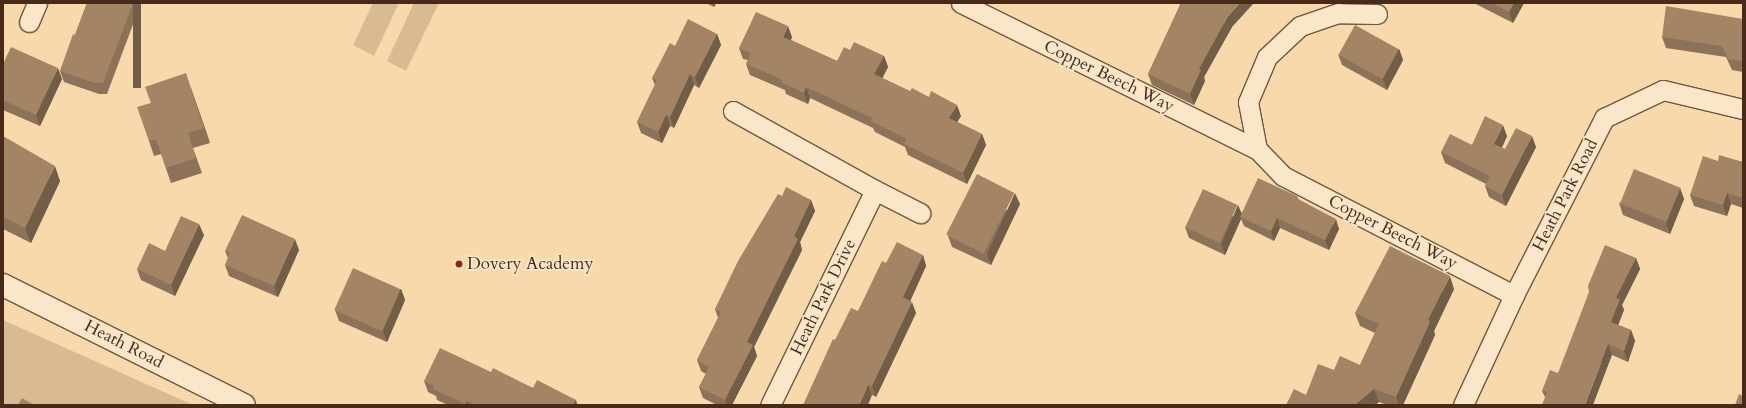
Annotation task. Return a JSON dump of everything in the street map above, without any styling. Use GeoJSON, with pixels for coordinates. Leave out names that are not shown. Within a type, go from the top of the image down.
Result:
{"type":"FeatureCollection","features":[{"type":"Feature","properties":{"kind":"street"},"geometry":{"type":"LineString","coordinates":[[29,22],[37,3]]}},
{"type":"Feature","properties":{"kind":"street","name":"Copper Beech Way"},"geometry":{"type":"LineString","coordinates":[[961,3],[1257,149],[1283,176],[1514,295]]}},
{"type":"Feature","properties":{"kind":"street"},"geometry":{"type":"LineString","coordinates":[[1257,149],[1248,102],[1267,57],[1300,26],[1338,14],[1377,14]]}},
{"type":"Feature","properties":{"kind":"street","name":"Heath Park Road"},"geometry":{"type":"LineString","coordinates":[[1463,405],[1514,295],[1604,118],[1663,90],[1743,109]]}},
{"type":"Feature","properties":{"kind":"street"},"geometry":{"type":"LineString","coordinates":[[733,111],[875,190],[920,213]]}},
{"type":"Feature","properties":{"kind":"street","name":"Heath Park Drive"},"geometry":{"type":"LineString","coordinates":[[770,405],[875,190]]}},
{"type":"Feature","properties":{"kind":"street","name":"Heath Road"},"geometry":{"type":"LineString","coordinates":[[3,285],[244,405]]}},
{"type":"Feature","properties":{"kind":"shaded area"},"geometry":{"type":"Polygon","coordinates":[[[373,3],[399,3],[374,56],[353,45],[373,3]]]}},
{"type":"Feature","properties":{"kind":"shaded area"},"geometry":{"type":"Polygon","coordinates":[[[414,3],[439,3],[406,71],[387,61],[414,3]]]}},
{"type":"Feature","properties":{"kind":"shaded area"},"geometry":{"type":"Polygon","coordinates":[[[3,320],[193,405],[3,405],[3,320]]]}},
{"type":"Feature","properties":{"kind":"building"},"geometry":{"type":"Polygon","coordinates":[[[87,3],[133,3],[103,83],[95,83],[60,71],[73,34],[75,35],[87,3]]]}},
{"type":"Feature","properties":{"kind":"building"},"geometry":{"type":"Polygon","coordinates":[[[1179,3],[1240,3],[1228,16],[1199,69],[1201,70],[1190,94],[1148,74],[1181,4],[1179,3]]]}},
{"type":"Feature","properties":{"kind":"building"},"geometry":{"type":"Polygon","coordinates":[[[1492,3],[1514,3],[1509,12],[1492,3]]]}},
{"type":"Feature","properties":{"kind":"building"},"geometry":{"type":"Polygon","coordinates":[[[1666,6],[1743,19],[1743,61],[1728,59],[1722,46],[1662,37],[1666,6]]]}},
{"type":"Feature","properties":{"kind":"building"},"geometry":{"type":"Polygon","coordinates":[[[756,12],[788,26],[783,37],[837,61],[844,47],[850,50],[854,42],[884,56],[874,74],[910,91],[912,88],[929,97],[931,91],[957,105],[949,118],[982,134],[963,173],[904,144],[907,139],[871,121],[872,118],[806,87],[804,93],[782,83],[783,80],[746,64],[751,53],[739,48],[756,12]]]}},
{"type":"Feature","properties":{"kind":"building"},"geometry":{"type":"Polygon","coordinates":[[[688,19],[717,34],[695,77],[690,74],[670,117],[666,115],[658,132],[637,122],[657,80],[652,78],[670,43],[675,46],[688,19]]]}},
{"type":"Feature","properties":{"kind":"building"},"geometry":{"type":"Polygon","coordinates":[[[1355,25],[1399,49],[1382,79],[1339,55],[1355,25]]]}},
{"type":"Feature","properties":{"kind":"building"},"geometry":{"type":"Polygon","coordinates":[[[11,47],[58,68],[36,115],[3,100],[3,64],[11,47]]]}},
{"type":"Feature","properties":{"kind":"building"},"geometry":{"type":"Polygon","coordinates":[[[186,73],[204,128],[188,133],[196,158],[166,168],[156,139],[149,141],[137,107],[151,103],[145,87],[186,73]]]}},
{"type":"Feature","properties":{"kind":"building"},"geometry":{"type":"Polygon","coordinates":[[[1485,116],[1503,125],[1494,144],[1505,149],[1516,128],[1532,136],[1502,195],[1485,186],[1490,176],[1441,152],[1450,134],[1472,145],[1485,116]]]}},
{"type":"Feature","properties":{"kind":"building"},"geometry":{"type":"Polygon","coordinates":[[[3,136],[55,166],[25,228],[3,217],[3,136]]]}},
{"type":"Feature","properties":{"kind":"building"},"geometry":{"type":"Polygon","coordinates":[[[1719,155],[1743,162],[1743,198],[1727,193],[1723,205],[1690,195],[1703,156],[1718,161],[1719,155]]]}},
{"type":"Feature","properties":{"kind":"building"},"geometry":{"type":"Polygon","coordinates":[[[1634,169],[1680,188],[1666,222],[1620,203],[1634,169]]]}},
{"type":"Feature","properties":{"kind":"building"},"geometry":{"type":"Polygon","coordinates":[[[977,174],[1014,193],[984,254],[946,235],[977,174]]]}},
{"type":"Feature","properties":{"kind":"building"},"geometry":{"type":"Polygon","coordinates":[[[1258,178],[1297,196],[1296,198],[1336,219],[1325,240],[1277,218],[1271,231],[1240,217],[1258,178]]]}},
{"type":"Feature","properties":{"kind":"building"},"geometry":{"type":"Polygon","coordinates":[[[786,187],[811,200],[794,236],[798,239],[747,342],[753,345],[725,400],[699,387],[709,367],[697,360],[721,312],[715,309],[738,261],[778,194],[782,196],[786,187]]]}},
{"type":"Feature","properties":{"kind":"building"},"geometry":{"type":"Polygon","coordinates":[[[1203,189],[1237,205],[1220,243],[1185,227],[1203,189]]]}},
{"type":"Feature","properties":{"kind":"building"},"geometry":{"type":"Polygon","coordinates":[[[242,215],[295,239],[274,286],[225,265],[230,253],[225,251],[242,215]]]}},
{"type":"Feature","properties":{"kind":"building"},"geometry":{"type":"Polygon","coordinates":[[[181,216],[199,224],[171,285],[137,269],[149,243],[165,251],[181,216]]]}},
{"type":"Feature","properties":{"kind":"building"},"geometry":{"type":"Polygon","coordinates":[[[897,242],[923,255],[903,297],[912,302],[872,386],[868,385],[859,405],[803,405],[833,339],[835,340],[851,308],[858,311],[882,261],[886,263],[897,242]]]}},
{"type":"Feature","properties":{"kind":"building"},"geometry":{"type":"Polygon","coordinates":[[[1605,245],[1636,258],[1616,298],[1620,299],[1611,322],[1631,330],[1624,351],[1608,344],[1585,405],[1542,405],[1547,392],[1542,391],[1550,370],[1558,373],[1589,292],[1588,286],[1605,245]]]}},
{"type":"Feature","properties":{"kind":"building"},"geometry":{"type":"Polygon","coordinates":[[[1390,246],[1450,276],[1428,320],[1430,322],[1396,397],[1374,389],[1355,405],[1286,405],[1294,389],[1306,395],[1318,364],[1334,370],[1340,356],[1360,365],[1379,324],[1355,313],[1390,246]]]}},
{"type":"Feature","properties":{"kind":"building"},"geometry":{"type":"Polygon","coordinates":[[[353,268],[401,289],[382,331],[334,310],[353,268]]]}},
{"type":"Feature","properties":{"kind":"building"},"geometry":{"type":"Polygon","coordinates":[[[440,348],[491,372],[493,368],[533,388],[537,380],[576,400],[573,405],[475,405],[467,401],[465,404],[433,389],[434,386],[424,381],[440,348]]]}},
{"type":"Feature","properties":{"kind":"building"},"geometry":{"type":"Polygon","coordinates":[[[1739,394],[1743,396],[1743,405],[1735,405],[1739,394]]]}},
{"type":"Feature","properties":{"kind":"building"},"geometry":{"type":"Polygon","coordinates":[[[22,398],[34,405],[18,405],[22,398]]]}},
{"type":"Feature","properties":{"kind":"place","name":"Dovery Academy"},"geometry":{"type":"Point","coordinates":[459,264]}}]}
